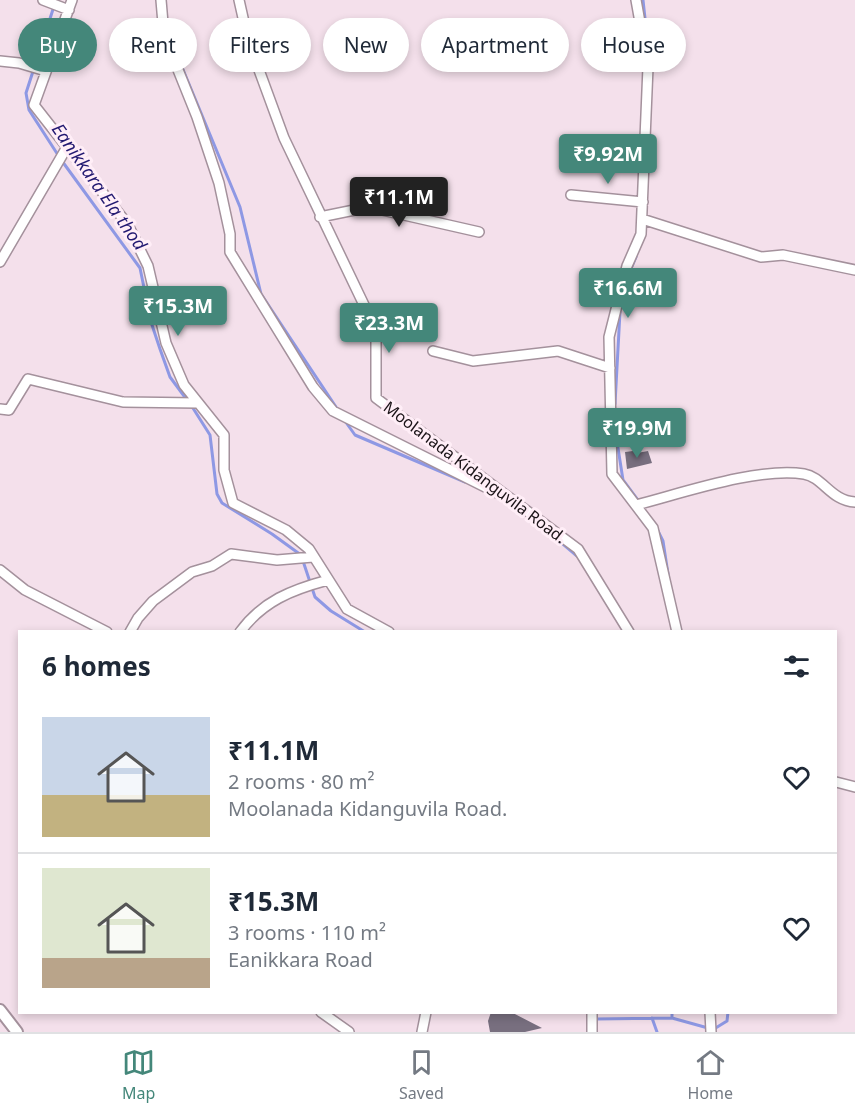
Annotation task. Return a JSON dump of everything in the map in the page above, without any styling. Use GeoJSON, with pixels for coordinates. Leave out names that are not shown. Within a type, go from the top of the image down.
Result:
{"type":"FeatureCollection","features":[{"type":"Feature","properties":{"kind":"street"},"geometry":{"type":"LineString","coordinates":[[43,0],[69,10]]}},
{"type":"Feature","properties":{"kind":"street"},"geometry":{"type":"LineString","coordinates":[[65,18],[72,0]]}},
{"type":"Feature","properties":{"kind":"street"},"geometry":{"type":"LineString","coordinates":[[161,0],[164,35],[197,117],[219,183],[230,234],[230,252],[313,387],[333,411],[357,425],[517,502]]}},
{"type":"Feature","properties":{"kind":"street","name":"Moolanada Kidanguvila Road."},"geometry":{"type":"LineString","coordinates":[[239,0],[248,40],[284,138],[376,330],[376,398],[578,549],[628,630]]}},
{"type":"Feature","properties":{"kind":"street"},"geometry":{"type":"LineString","coordinates":[[636,0],[648,67],[642,234],[627,266],[609,337],[612,474],[653,528],[677,630]]}},
{"type":"Feature","properties":{"kind":"street"},"geometry":{"type":"LineString","coordinates":[[0,62],[18,65]]}},
{"type":"Feature","properties":{"kind":"street"},"geometry":{"type":"LineString","coordinates":[[38,72],[34,105],[128,225],[148,266],[166,343],[184,385],[224,435],[224,470],[233,503],[286,530],[309,549],[323,582],[347,609],[385,630]]}},
{"type":"Feature","properties":{"kind":"street"},"geometry":{"type":"LineString","coordinates":[[0,262],[67,147]]}},
{"type":"Feature","properties":{"kind":"street"},"geometry":{"type":"LineString","coordinates":[[571,195],[643,202]]}},
{"type":"Feature","properties":{"kind":"street"},"geometry":{"type":"LineString","coordinates":[[320,217],[369,207],[479,232]]}},
{"type":"Feature","properties":{"kind":"street"},"geometry":{"type":"LineString","coordinates":[[642,219],[761,257],[783,255],[855,270]]}},
{"type":"Feature","properties":{"kind":"street"},"geometry":{"type":"LineString","coordinates":[[433,351],[474,361],[558,351],[610,368]]}},
{"type":"Feature","properties":{"kind":"street"},"geometry":{"type":"LineString","coordinates":[[0,409],[9,410],[28,380],[123,402],[198,403]]}},
{"type":"Feature","properties":{"kind":"street"},"geometry":{"type":"LineString","coordinates":[[636,505],[714,484],[783,473],[808,475],[834,496],[855,502]]}},
{"type":"Feature","properties":{"kind":"street"},"geometry":{"type":"LineString","coordinates":[[131,630],[153,601],[192,572],[212,566],[231,554],[277,560],[313,557]]}},
{"type":"Feature","properties":{"kind":"street"},"geometry":{"type":"LineString","coordinates":[[0,570],[25,590],[103,630]]}},
{"type":"Feature","properties":{"kind":"street"},"geometry":{"type":"LineString","coordinates":[[242,630],[258,610],[276,597],[323,582]]}},
{"type":"Feature","properties":{"kind":"street"},"geometry":{"type":"LineString","coordinates":[[837,782],[855,787]]}},
{"type":"Feature","properties":{"kind":"street"},"geometry":{"type":"LineString","coordinates":[[0,1010],[17,1032]]}},
{"type":"Feature","properties":{"kind":"street"},"geometry":{"type":"LineString","coordinates":[[324,1014],[349,1032]]}},
{"type":"Feature","properties":{"kind":"street"},"geometry":{"type":"LineString","coordinates":[[422,1032],[426,1014]]}},
{"type":"Feature","properties":{"kind":"street"},"geometry":{"type":"LineString","coordinates":[[592,1015],[592,1030]]}},
{"type":"Feature","properties":{"kind":"street"},"geometry":{"type":"LineString","coordinates":[[710,1017],[711,1032]]}},
{"type":"Feature","properties":{"kind":"building"},"geometry":{"type":"Polygon","coordinates":[[[648,451],[652,463],[627,469],[625,452],[637,453],[648,451]]]}},
{"type":"Feature","properties":{"kind":"building"},"geometry":{"type":"Polygon","coordinates":[[[490,1014],[515,1014],[542,1028],[525,1032],[490,1032],[488,1021],[490,1014]]]}},
{"type":"Feature","properties":{"kind":"waterway","name":"Eanikkara Ela thod"},"geometry":{"type":"LineString","coordinates":[[56,0],[26,93],[29,110],[58,155]]}},
{"type":"Feature","properties":{"kind":"waterway"},"geometry":{"type":"LineString","coordinates":[[643,0],[645,18]]}},
{"type":"Feature","properties":{"kind":"waterway"},"geometry":{"type":"LineString","coordinates":[[184,72],[240,207],[261,294],[338,410]]}},
{"type":"Feature","properties":{"kind":"waterway","name":"Eanikkara Ela thod"},"geometry":{"type":"LineString","coordinates":[[62,161],[140,268],[151,322],[160,349],[170,377],[187,400]]}},
{"type":"Feature","properties":{"kind":"waterway"},"geometry":{"type":"LineString","coordinates":[[630,271],[636,257]]}},
{"type":"Feature","properties":{"kind":"waterway"},"geometry":{"type":"LineString","coordinates":[[615,404],[620,312]]}},
{"type":"Feature","properties":{"kind":"waterway","name":"Eanikkara Ela thod"},"geometry":{"type":"LineString","coordinates":[[191,405],[210,435],[217,494],[222,503],[301,555],[315,597],[331,611],[362,630]]}},
{"type":"Feature","properties":{"kind":"waterway"},"geometry":{"type":"LineString","coordinates":[[345,421],[355,435],[465,482]]}},
{"type":"Feature","properties":{"kind":"waterway"},"geometry":{"type":"LineString","coordinates":[[615,429],[623,480],[640,503]]}},
{"type":"Feature","properties":{"kind":"waterway"},"geometry":{"type":"LineString","coordinates":[[658,531],[663,541],[668,574]]}},
{"type":"Feature","properties":{"kind":"waterway"},"geometry":{"type":"LineString","coordinates":[[550,533],[577,556]]}},
{"type":"Feature","properties":{"kind":"waterway","name":"Eanikkara Ela thod"},"geometry":{"type":"LineString","coordinates":[[595,1019],[672,1018],[672,1014]]}},
{"type":"Feature","properties":{"kind":"waterway"},"geometry":{"type":"LineString","coordinates":[[714,1029],[727,1021],[728,1014]]}},
{"type":"Feature","properties":{"kind":"waterway"},"geometry":{"type":"LineString","coordinates":[[652,1018],[657,1032]]}},
{"type":"Feature","properties":{"kind":"waterway"},"geometry":{"type":"LineString","coordinates":[[672,1018],[708,1028]]}}]}
